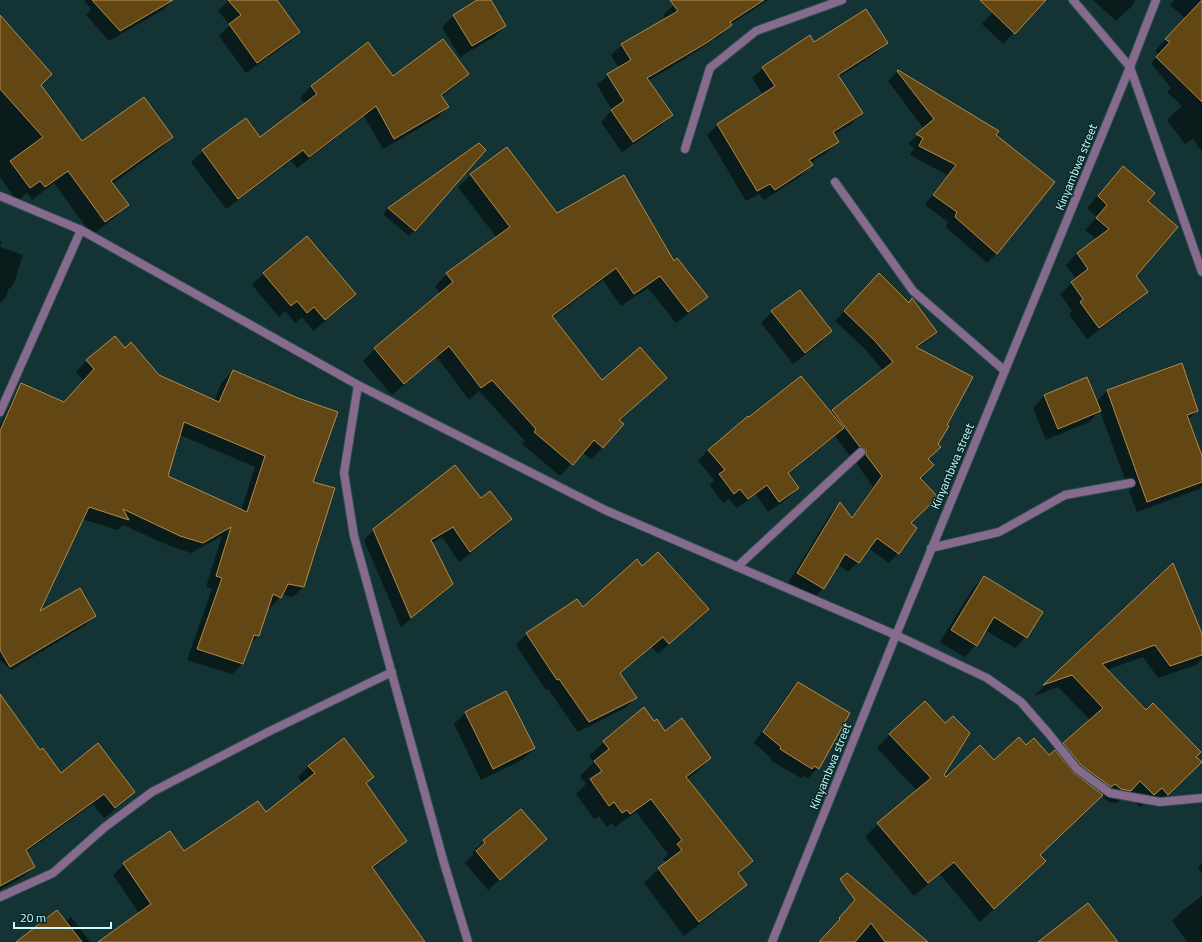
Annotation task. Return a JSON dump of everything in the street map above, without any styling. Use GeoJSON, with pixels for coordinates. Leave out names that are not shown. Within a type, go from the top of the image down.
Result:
{"type":"FeatureCollection","features":[{"type":"Feature","properties":{"kind":"street"},"geometry":{"type":"LineString","coordinates":[[685,149],[710,68],[756,31],[842,0]]}},
{"type":"Feature","properties":{"kind":"street"},"geometry":{"type":"LineString","coordinates":[[1073,0],[1130,67],[1202,272]]}},
{"type":"Feature","properties":{"kind":"street","name":"Kinyambwa street"},"geometry":{"type":"LineString","coordinates":[[772,942],[931,548],[1130,67],[1156,0]]}},
{"type":"Feature","properties":{"kind":"street"},"geometry":{"type":"LineString","coordinates":[[835,182],[913,291],[1005,371]]}},
{"type":"Feature","properties":{"kind":"street"},"geometry":{"type":"LineString","coordinates":[[0,196],[81,230],[358,385],[605,510],[896,635],[986,678],[1021,702],[1077,769],[1110,793],[1160,802],[1202,798]]}},
{"type":"Feature","properties":{"kind":"street"},"geometry":{"type":"LineString","coordinates":[[0,412],[81,230]]}},
{"type":"Feature","properties":{"kind":"street"},"geometry":{"type":"LineString","coordinates":[[358,385],[344,473],[354,536],[444,863],[468,942]]}},
{"type":"Feature","properties":{"kind":"street"},"geometry":{"type":"LineString","coordinates":[[737,567],[861,452]]}},
{"type":"Feature","properties":{"kind":"street"},"geometry":{"type":"LineString","coordinates":[[931,548],[999,532],[1066,495],[1131,483]]}},
{"type":"Feature","properties":{"kind":"street"},"geometry":{"type":"LineString","coordinates":[[0,897],[53,873],[105,827],[152,792],[270,731],[392,672]]}},
{"type":"Feature","properties":{"kind":"building"},"geometry":{"type":"Polygon","coordinates":[[[92,0],[173,0],[120,31],[92,0]]]}},
{"type":"Feature","properties":{"kind":"building"},"geometry":{"type":"Polygon","coordinates":[[[228,0],[277,0],[300,32],[257,63],[229,24],[241,15],[228,0]]]}},
{"type":"Feature","properties":{"kind":"building"},"geometry":{"type":"Polygon","coordinates":[[[477,0],[491,0],[506,26],[472,46],[453,15],[477,0]]]}},
{"type":"Feature","properties":{"kind":"building"},"geometry":{"type":"Polygon","coordinates":[[[670,0],[764,0],[730,22],[732,25],[708,42],[647,78],[673,115],[633,142],[611,110],[624,101],[607,74],[631,60],[621,44],[678,11],[670,0]]]}},
{"type":"Feature","properties":{"kind":"building"},"geometry":{"type":"Polygon","coordinates":[[[980,0],[1046,0],[1015,34],[980,0]]]}},
{"type":"Feature","properties":{"kind":"building"},"geometry":{"type":"Polygon","coordinates":[[[1202,0],[1202,102],[1156,57],[1170,42],[1165,39],[1202,0]]]}},
{"type":"Feature","properties":{"kind":"building"},"geometry":{"type":"Polygon","coordinates":[[[866,9],[888,43],[838,75],[863,113],[833,132],[839,142],[809,160],[813,165],[775,190],[770,184],[757,191],[717,124],[775,86],[762,67],[810,35],[814,42],[866,9]]]}},
{"type":"Feature","properties":{"kind":"building"},"geometry":{"type":"Polygon","coordinates":[[[0,15],[52,74],[41,85],[82,141],[144,97],[173,137],[111,181],[129,205],[105,222],[68,171],[45,187],[40,181],[30,188],[10,161],[43,137],[0,89],[0,15]]]}},
{"type":"Feature","properties":{"kind":"building"},"geometry":{"type":"Polygon","coordinates":[[[443,39],[469,74],[441,95],[449,107],[394,139],[376,106],[309,157],[303,150],[238,199],[202,150],[246,118],[260,137],[317,94],[311,86],[368,42],[393,76],[443,39]]]}},
{"type":"Feature","properties":{"kind":"building"},"geometry":{"type":"Polygon","coordinates":[[[898,70],[999,131],[996,135],[1055,182],[997,254],[955,217],[957,212],[933,195],[956,165],[919,146],[923,138],[916,134],[934,119],[897,71],[898,70]]]}},
{"type":"Feature","properties":{"kind":"building"},"geometry":{"type":"Polygon","coordinates":[[[479,143],[486,150],[415,231],[388,208],[479,143]]]}},
{"type":"Feature","properties":{"kind":"building"},"geometry":{"type":"Polygon","coordinates":[[[507,147],[557,213],[624,175],[674,261],[677,258],[708,297],[688,312],[660,276],[634,294],[616,268],[552,316],[602,380],[640,347],[667,378],[619,420],[624,424],[603,448],[594,440],[573,465],[534,432],[536,429],[492,380],[481,388],[449,346],[404,384],[374,348],[453,282],[446,273],[510,227],[470,174],[507,147]]]}},
{"type":"Feature","properties":{"kind":"building"},"geometry":{"type":"Polygon","coordinates":[[[1123,166],[1155,193],[1148,201],[1178,227],[1136,276],[1148,292],[1099,328],[1080,302],[1083,299],[1071,282],[1088,269],[1077,253],[1109,229],[1096,218],[1107,205],[1098,196],[1123,166]]]}},
{"type":"Feature","properties":{"kind":"building"},"geometry":{"type":"Polygon","coordinates":[[[307,236],[356,294],[325,320],[314,307],[307,313],[297,301],[291,306],[263,273],[307,236]]]}},
{"type":"Feature","properties":{"kind":"building"},"geometry":{"type":"Polygon","coordinates":[[[879,273],[909,303],[912,298],[937,332],[916,347],[973,377],[947,425],[949,426],[938,444],[941,447],[928,459],[934,465],[920,478],[938,497],[911,523],[917,528],[899,554],[877,538],[859,563],[845,554],[824,589],[797,573],[840,502],[852,518],[882,476],[866,455],[865,449],[860,447],[832,410],[893,362],[875,341],[844,311],[879,273]]]}},
{"type":"Feature","properties":{"kind":"building"},"geometry":{"type":"Polygon","coordinates":[[[800,290],[832,331],[805,353],[771,311],[800,290]]]}},
{"type":"Feature","properties":{"kind":"building"},"geometry":{"type":"Polygon","coordinates":[[[115,336],[125,348],[131,342],[159,375],[219,402],[233,370],[298,398],[338,412],[313,482],[335,488],[304,587],[288,584],[281,598],[273,594],[259,636],[254,635],[243,664],[197,649],[222,578],[216,576],[231,527],[203,543],[180,536],[123,509],[129,520],[89,507],[40,611],[80,588],[96,616],[10,667],[0,650],[0,431],[21,383],[64,402],[94,369],[86,360],[115,336]],[[184,422],[168,476],[247,512],[265,456],[184,422]]]}},
{"type":"Feature","properties":{"kind":"building"},"geometry":{"type":"Polygon","coordinates":[[[1182,363],[1198,411],[1187,415],[1202,456],[1202,482],[1147,502],[1107,390],[1182,363]]]}},
{"type":"Feature","properties":{"kind":"building"},"geometry":{"type":"Polygon","coordinates":[[[801,376],[844,428],[788,473],[799,488],[779,502],[767,485],[748,499],[740,489],[734,494],[719,474],[725,470],[708,450],[748,416],[749,417],[801,376]]]}},
{"type":"Feature","properties":{"kind":"building"},"geometry":{"type":"Polygon","coordinates":[[[1087,377],[1101,411],[1058,429],[1044,395],[1087,377]]]}},
{"type":"Feature","properties":{"kind":"building"},"geometry":{"type":"Polygon","coordinates":[[[455,465],[481,498],[490,491],[512,519],[470,552],[453,527],[431,540],[453,584],[411,618],[373,529],[455,465]]]}},
{"type":"Feature","properties":{"kind":"building"},"geometry":{"type":"Polygon","coordinates":[[[658,552],[709,609],[669,644],[663,637],[620,673],[637,698],[589,722],[559,679],[557,680],[526,633],[577,599],[583,607],[637,559],[642,566],[658,552]]]}},
{"type":"Feature","properties":{"kind":"building"},"geometry":{"type":"Polygon","coordinates":[[[1173,563],[1202,634],[1202,655],[1170,666],[1155,645],[1102,664],[1146,710],[1153,703],[1201,752],[1196,757],[1202,762],[1168,795],[1162,788],[1154,795],[1140,781],[1131,791],[1121,789],[1115,784],[1111,787],[1081,765],[1063,743],[1103,708],[1072,675],[1043,685],[1173,563]]]}},
{"type":"Feature","properties":{"kind":"building"},"geometry":{"type":"Polygon","coordinates":[[[984,576],[1043,612],[1027,638],[994,617],[977,646],[951,630],[984,576]]]}},
{"type":"Feature","properties":{"kind":"building"},"geometry":{"type":"Polygon","coordinates":[[[798,682],[850,713],[819,769],[814,766],[812,769],[780,749],[781,747],[763,732],[798,682]]]}},
{"type":"Feature","properties":{"kind":"building"},"geometry":{"type":"Polygon","coordinates":[[[506,691],[535,748],[493,769],[465,712],[506,691]]]}},
{"type":"Feature","properties":{"kind":"building"},"geometry":{"type":"Polygon","coordinates":[[[0,694],[40,750],[43,748],[61,773],[98,743],[135,792],[115,808],[104,794],[26,850],[35,867],[0,886],[0,694]]]}},
{"type":"Feature","properties":{"kind":"building"},"geometry":{"type":"Polygon","coordinates":[[[925,701],[945,723],[953,716],[970,733],[944,775],[946,777],[980,745],[994,760],[1019,737],[1026,745],[1034,738],[1049,755],[1055,750],[1074,773],[1103,795],[1040,855],[1046,861],[994,909],[954,862],[928,883],[877,823],[931,778],[889,734],[925,701]]]}},
{"type":"Feature","properties":{"kind":"building"},"geometry":{"type":"Polygon","coordinates":[[[644,707],[654,721],[657,719],[665,731],[682,718],[711,758],[686,777],[753,861],[738,873],[747,885],[699,922],[658,868],[682,850],[677,844],[682,840],[651,799],[630,814],[627,810],[622,813],[614,802],[609,806],[590,779],[602,771],[594,761],[609,749],[603,741],[644,707]]]}},
{"type":"Feature","properties":{"kind":"building"},"geometry":{"type":"Polygon","coordinates":[[[344,738],[374,777],[366,783],[407,841],[372,867],[425,942],[98,942],[151,904],[123,863],[170,831],[184,851],[258,801],[266,812],[315,773],[308,766],[344,738]]]}},
{"type":"Feature","properties":{"kind":"building"},"geometry":{"type":"Polygon","coordinates":[[[521,809],[547,839],[500,880],[476,851],[485,843],[483,840],[521,809]]]}},
{"type":"Feature","properties":{"kind":"building"},"geometry":{"type":"Polygon","coordinates":[[[847,873],[928,942],[885,942],[871,923],[855,942],[819,942],[855,900],[840,879],[847,873]]]}},
{"type":"Feature","properties":{"kind":"building"},"geometry":{"type":"Polygon","coordinates":[[[1088,903],[1118,942],[1038,942],[1088,903]]]}},
{"type":"Feature","properties":{"kind":"building"},"geometry":{"type":"Polygon","coordinates":[[[57,910],[82,942],[16,942],[57,910]]]}}]}
